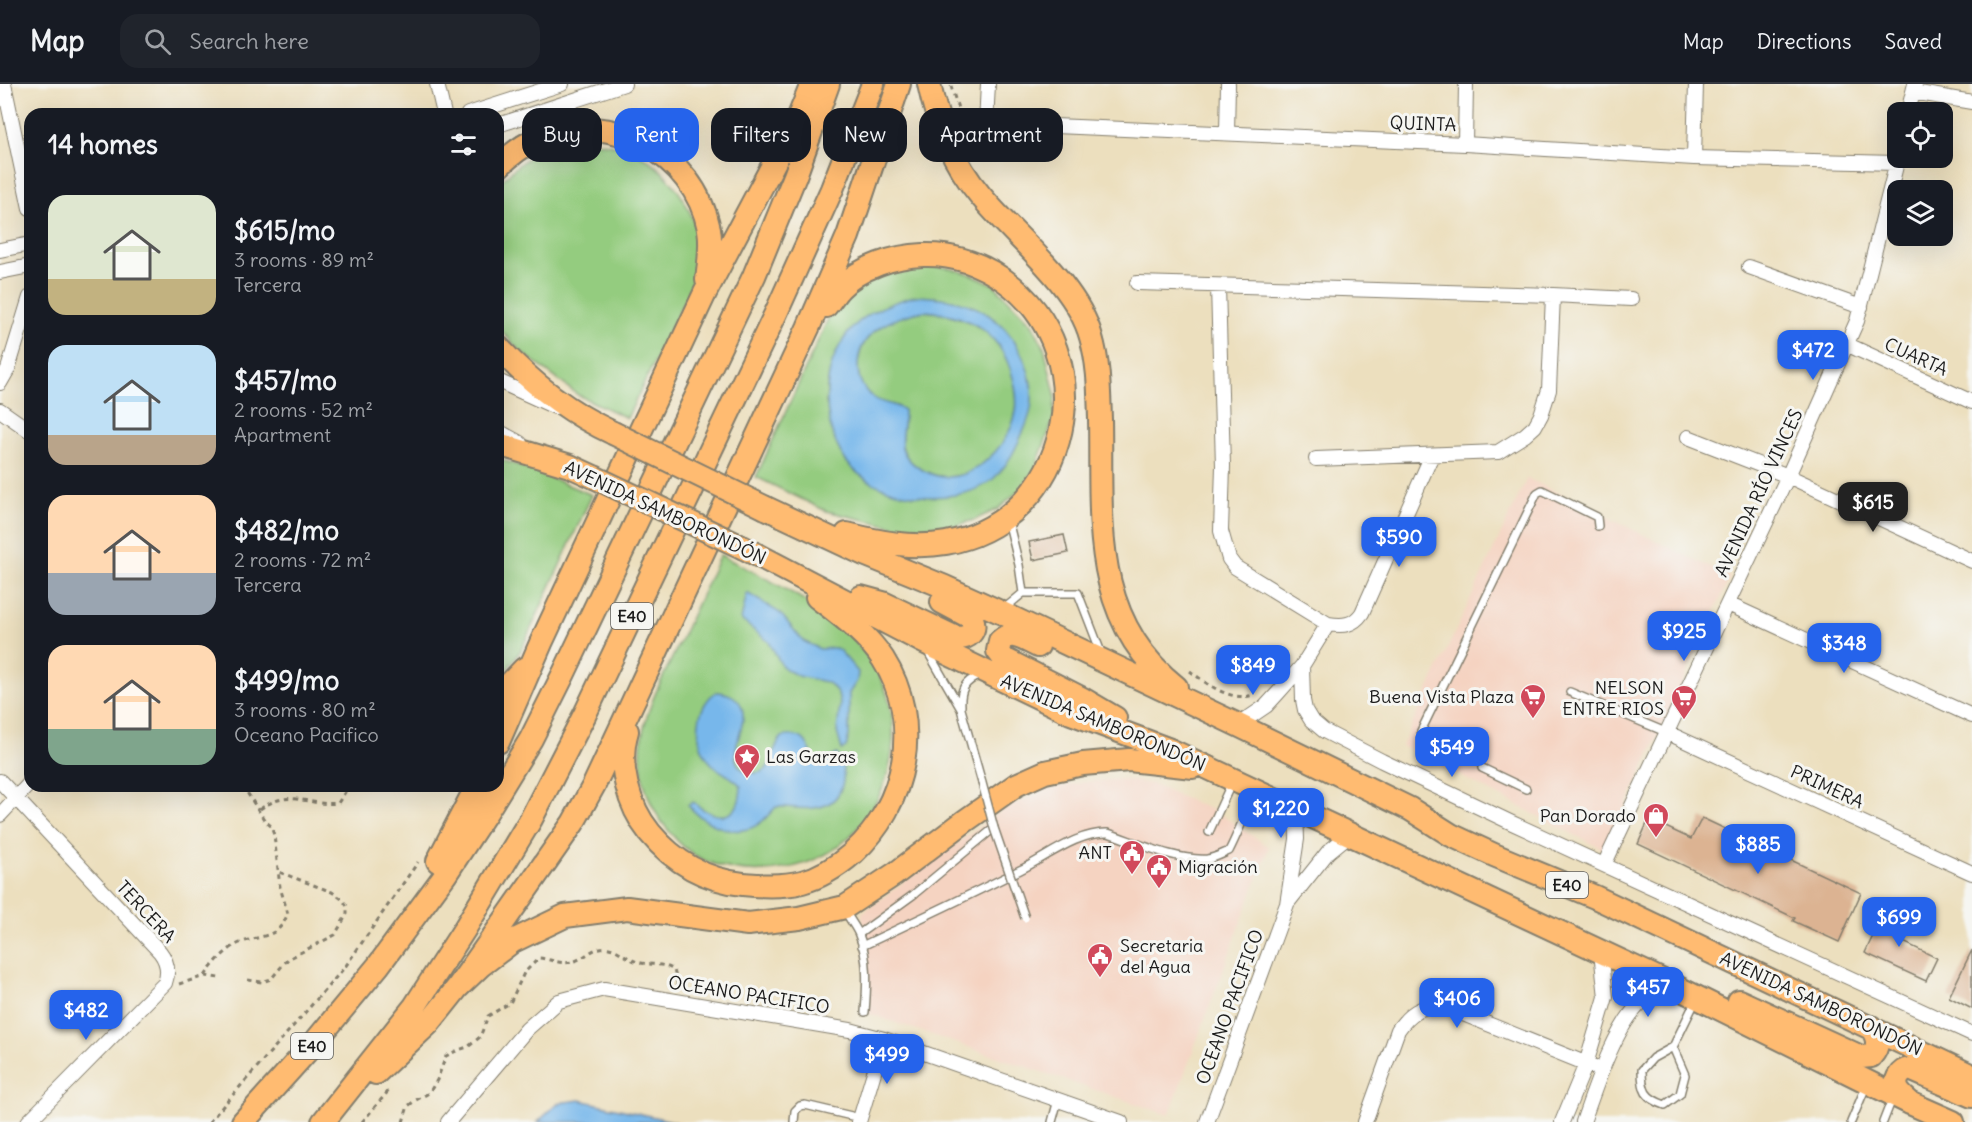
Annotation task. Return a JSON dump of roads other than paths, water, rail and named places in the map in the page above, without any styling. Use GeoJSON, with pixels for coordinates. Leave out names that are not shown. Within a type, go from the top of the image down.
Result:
{"type":"FeatureCollection","features":[{"type":"Feature","properties":{"kind":"highway"},"geometry":{"type":"LineString","coordinates":[[504,728],[541,643],[705,293],[800,114],[812,84]]}},
{"type":"Feature","properties":{"kind":"highway","name":"E40"},"geometry":{"type":"LineString","coordinates":[[504,783],[531,739],[570,662],[754,276],[795,176],[828,84]]}},
{"type":"Feature","properties":{"kind":"highway","name":"E40"},"geometry":{"type":"LineString","coordinates":[[327,1118],[414,1006],[464,930],[537,808],[591,703],[776,313],[832,189],[873,84]]}},
{"type":"Feature","properties":{"kind":"highway"},"geometry":{"type":"LineString","coordinates":[[327,1118],[430,1022],[458,987],[573,823],[594,785],[808,328],[848,236],[899,84]]}},
{"type":"Feature","properties":{"kind":"highway"},"geometry":{"type":"LineString","coordinates":[[929,84],[941,127],[961,167],[979,194],[1068,292],[1082,313],[1091,336],[1100,394],[1105,558],[1109,585],[1124,623],[1135,644],[1150,664],[1178,689],[1229,721]]}},
{"type":"Feature","properties":{"kind":"highway"},"geometry":{"type":"LineString","coordinates":[[504,162],[522,147],[560,132],[588,130],[616,133],[652,147],[669,159],[682,173],[704,209],[710,231],[711,255],[705,293]]}},
{"type":"Feature","properties":{"kind":"highway"},"geometry":{"type":"LineString","coordinates":[[800,523],[878,542],[923,545],[946,543],[970,536],[1007,518],[1034,490],[1047,470],[1057,446],[1063,421],[1062,369],[1054,343],[1043,322],[1029,302],[1004,280],[976,264],[958,258],[932,254],[914,255],[874,265],[841,287],[808,328]]}},
{"type":"Feature","properties":{"kind":"highway","name":"AVENIDA SAMBORONDÓN"},"geometry":{"type":"LineString","coordinates":[[504,354],[540,387],[604,429],[864,554],[1000,612],[1229,721],[1410,809],[1451,835],[1595,897],[1972,1076]]}},
{"type":"Feature","properties":{"kind":"highway","name":"AVENIDA SAMBORONDÓN"},"geometry":{"type":"LineString","coordinates":[[504,446],[594,477],[744,548],[920,640],[1071,713],[1170,750],[1672,985],[1953,1122]]}},
{"type":"Feature","properties":{"kind":"highway"},"geometry":{"type":"LineString","coordinates":[[814,583],[883,603],[954,637],[962,639],[973,631],[974,624],[968,614],[938,599],[864,554]]}},
{"type":"Feature","properties":{"kind":"highway"},"geometry":{"type":"LineString","coordinates":[[643,681],[622,746],[623,764],[633,805],[644,826],[672,856],[709,877],[732,883],[781,886],[803,882],[823,874],[844,861],[876,829],[895,793],[905,749],[906,730],[903,711],[891,675],[874,646],[778,566]]}},
{"type":"Feature","properties":{"kind":"highway"},"geometry":{"type":"LineString","coordinates":[[1164,690],[1094,672],[1015,635],[1004,637],[999,646],[998,651],[1004,659],[1081,698],[1170,750]]}},
{"type":"Feature","properties":{"kind":"highway"},"geometry":{"type":"LineString","coordinates":[[504,690],[521,673],[541,643]]}},
{"type":"Feature","properties":{"kind":"highway"},"geometry":{"type":"LineString","coordinates":[[458,987],[513,940],[565,916],[627,908],[748,924],[799,918],[844,907],[895,874],[1016,785],[1045,772],[1129,760],[1209,769]]}},
{"type":"Feature","properties":{"kind":"highway"},"geometry":{"type":"LineString","coordinates":[[378,966],[457,827],[474,792]]}},
{"type":"Feature","properties":{"kind":"highway","name":"E40"},"geometry":{"type":"LineString","coordinates":[[243,1122],[315,1042],[378,966],[444,875],[499,792]]}},
{"type":"Feature","properties":{"kind":"highway"},"geometry":{"type":"LineString","coordinates":[[1700,999],[1735,999],[1861,1057],[1871,1056],[1876,1050],[1877,1038],[1871,1027]]}},
{"type":"Feature","properties":{"kind":"highway"},"geometry":{"type":"LineString","coordinates":[[1902,1099],[1897,1087],[1900,1073],[1910,1069],[1917,1070],[1972,1096]]}},
{"type":"Feature","properties":{"kind":"street"},"geometry":{"type":"LineString","coordinates":[[4,84],[24,179]]}},
{"type":"Feature","properties":{"kind":"street"},"geometry":{"type":"LineString","coordinates":[[438,84],[443,108]]}},
{"type":"Feature","properties":{"kind":"street"},"geometry":{"type":"LineString","coordinates":[[487,108],[562,84]]}},
{"type":"Feature","properties":{"kind":"street"},"geometry":{"type":"LineString","coordinates":[[504,123],[624,84]]}},
{"type":"Feature","properties":{"kind":"street","name":"QUINTA"},"geometry":{"type":"LineString","coordinates":[[988,84],[986,123],[1465,144],[1694,158],[1887,160]]}},
{"type":"Feature","properties":{"kind":"street"},"geometry":{"type":"LineString","coordinates":[[1227,134],[1228,84]]}},
{"type":"Feature","properties":{"kind":"street"},"geometry":{"type":"LineString","coordinates":[[1465,144],[1466,84]]}},
{"type":"Feature","properties":{"kind":"street"},"geometry":{"type":"LineString","coordinates":[[1694,158],[1696,84]]}},
{"type":"Feature","properties":{"kind":"street"},"geometry":{"type":"LineString","coordinates":[[1914,88],[1972,102]]}},
{"type":"Feature","properties":{"kind":"street","name":"AVENIDA RÍO VINCES"},"geometry":{"type":"LineString","coordinates":[[1604,865],[1788,476],[1846,345],[1861,308],[1895,168]]}},
{"type":"Feature","properties":{"kind":"street"},"geometry":{"type":"LineString","coordinates":[[0,250],[24,245]]}},
{"type":"Feature","properties":{"kind":"street"},"geometry":{"type":"LineString","coordinates":[[0,272],[24,267]]}},
{"type":"Feature","properties":{"kind":"street"},"geometry":{"type":"LineString","coordinates":[[1749,267],[1861,308]]}},
{"type":"Feature","properties":{"kind":"street"},"geometry":{"type":"LineString","coordinates":[[1137,283],[1631,299]]}},
{"type":"Feature","properties":{"kind":"street"},"geometry":{"type":"LineString","coordinates":[[1218,286],[1223,466],[1221,531],[1229,559],[1235,567],[1328,624],[1341,626],[1353,623],[1362,613],[1432,455]]}},
{"type":"Feature","properties":{"kind":"street"},"geometry":{"type":"LineString","coordinates":[[1316,459],[1498,452],[1525,435],[1535,426],[1541,415],[1549,390],[1553,295]]}},
{"type":"Feature","properties":{"kind":"street"},"geometry":{"type":"LineString","coordinates":[[0,383],[8,369],[24,317]]}},
{"type":"Feature","properties":{"kind":"street","name":"CUARTA"},"geometry":{"type":"LineString","coordinates":[[1846,345],[1972,402]]}},
{"type":"Feature","properties":{"kind":"street"},"geometry":{"type":"LineString","coordinates":[[504,384],[604,429]]}},
{"type":"Feature","properties":{"kind":"street"},"geometry":{"type":"LineString","coordinates":[[0,410],[24,427]]}},
{"type":"Feature","properties":{"kind":"street"},"geometry":{"type":"LineString","coordinates":[[504,434],[547,459]]}},
{"type":"Feature","properties":{"kind":"street"},"geometry":{"type":"LineString","coordinates":[[1688,437],[1788,476],[1972,561]]}},
{"type":"Feature","properties":{"kind":"street"},"geometry":{"type":"LineString","coordinates":[[1728,604],[1972,716]]}},
{"type":"Feature","properties":{"kind":"street"},"geometry":{"type":"LineString","coordinates":[[1229,721],[1266,706],[1302,666],[1328,624]]}},
{"type":"Feature","properties":{"kind":"street"},"geometry":{"type":"LineString","coordinates":[[1302,666],[1305,710],[1311,720],[1324,731],[1510,822],[1972,1034]]}},
{"type":"Feature","properties":{"kind":"street","name":"PRIMERA"},"geometry":{"type":"LineString","coordinates":[[1668,733],[1972,873]]}},
{"type":"Feature","properties":{"kind":"street","name":"TERCERA"},"geometry":{"type":"LineString","coordinates":[[0,781],[166,959],[165,983],[28,1122]]}},
{"type":"Feature","properties":{"kind":"street"},"geometry":{"type":"LineString","coordinates":[[0,815],[24,789]]}},
{"type":"Feature","properties":{"kind":"street","name":"OCEANO PACIFICO"},"geometry":{"type":"LineString","coordinates":[[1208,1122],[1287,904],[1297,840],[1296,810]]}},
{"type":"Feature","properties":{"kind":"street","name":"OCEANO PACIFICO"},"geometry":{"type":"LineString","coordinates":[[1287,904],[1329,852],[1350,834]]}},
{"type":"Feature","properties":{"kind":"street"},"geometry":{"type":"LineString","coordinates":[[1562,1122],[1586,1064],[1606,997],[1602,952]]}},
{"type":"Feature","properties":{"kind":"street"},"geometry":{"type":"LineString","coordinates":[[1583,1122],[1602,1070],[1631,1014],[1644,1000],[1672,985]]}},
{"type":"Feature","properties":{"kind":"street","name":"OCEANO PACIFICO"},"geometry":{"type":"LineString","coordinates":[[448,1122],[527,1029],[559,1001],[604,989],[850,1030],[884,1039],[1058,1100],[1087,1113],[1120,1122]]}},
{"type":"Feature","properties":{"kind":"street"},"geometry":{"type":"LineString","coordinates":[[1365,1122],[1398,1030],[1406,1018],[1428,1005],[1441,1005],[1602,1070]]}},
{"type":"Feature","properties":{"kind":"street"},"geometry":{"type":"LineString","coordinates":[[860,1120],[884,1039]]}},
{"type":"Feature","properties":{"kind":"lane"},"geometry":{"type":"LineString","coordinates":[[1421,731],[1538,493],[1542,490],[1597,517],[1598,526]]}},
{"type":"Feature","properties":{"kind":"lane"},"geometry":{"type":"LineString","coordinates":[[1007,518],[1019,565],[1023,593]]}},
{"type":"Feature","properties":{"kind":"lane"},"geometry":{"type":"LineString","coordinates":[[1000,612],[1023,593],[1078,593],[1105,662]]}},
{"type":"Feature","properties":{"kind":"lane"},"geometry":{"type":"LineString","coordinates":[[920,640],[961,709],[994,828],[1025,918]]}},
{"type":"Feature","properties":{"kind":"lane"},"geometry":{"type":"LineString","coordinates":[[961,709],[963,687],[975,677],[994,676]]}},
{"type":"Feature","properties":{"kind":"lane"},"geometry":{"type":"LineString","coordinates":[[1570,692],[1668,733]]}},
{"type":"Feature","properties":{"kind":"lane"},"geometry":{"type":"LineString","coordinates":[[1482,768],[1526,789]]}},
{"type":"Feature","properties":{"kind":"lane"},"geometry":{"type":"LineString","coordinates":[[1209,832],[1233,780]]}},
{"type":"Feature","properties":{"kind":"lane"},"geometry":{"type":"LineString","coordinates":[[862,946],[1097,832],[1108,833],[1174,855],[1210,859],[1229,851],[1248,808],[1258,792]]}},
{"type":"Feature","properties":{"kind":"lane"},"geometry":{"type":"LineString","coordinates":[[859,934],[994,828]]}},
{"type":"Feature","properties":{"kind":"lane"},"geometry":{"type":"LineString","coordinates":[[844,907],[859,934],[862,946],[868,983],[865,1012]]}},
{"type":"Feature","properties":{"kind":"lane"},"geometry":{"type":"LineString","coordinates":[[1673,1047],[1685,1075],[1680,1094],[1665,1105],[1652,1100],[1642,1087],[1642,1070],[1653,1058],[1673,1047],[1700,999]]}},
{"type":"Feature","properties":{"kind":"lane"},"geometry":{"type":"LineString","coordinates":[[1851,1122],[1868,1082]]}},
{"type":"Feature","properties":{"kind":"lane"},"geometry":{"type":"LineString","coordinates":[[1883,1122],[1902,1099]]}},
{"type":"Feature","properties":{"kind":"lane"},"geometry":{"type":"LineString","coordinates":[[1052,1122],[1058,1100]]}},
{"type":"Feature","properties":{"kind":"lane"},"geometry":{"type":"LineString","coordinates":[[794,1122],[795,1111],[805,1105],[860,1120]]}},
{"type":"Feature","properties":{"kind":"water"},"geometry":{"type":"Polygon","coordinates":[[[914,296],[968,304],[984,312],[995,320],[1014,341],[1031,381],[1029,418],[1013,453],[992,480],[958,495],[916,496],[875,484],[859,474],[846,461],[836,443],[830,424],[827,403],[828,383],[832,363],[840,344],[852,328],[868,315],[884,306],[914,296]],[[924,311],[901,317],[880,327],[864,343],[858,369],[862,383],[871,396],[904,410],[902,447],[908,459],[927,472],[941,477],[956,476],[970,471],[984,463],[995,452],[1012,425],[1016,411],[1016,396],[1005,356],[988,334],[966,320],[924,311]]]}},
{"type":"Feature","properties":{"kind":"water"},"geometry":{"type":"Polygon","coordinates":[[[747,593],[780,613],[803,641],[820,649],[836,648],[858,672],[857,681],[849,693],[849,735],[846,748],[842,750],[837,732],[840,704],[838,694],[826,682],[798,676],[782,666],[769,642],[741,620],[747,593]]]}},
{"type":"Feature","properties":{"kind":"water"},"geometry":{"type":"Polygon","coordinates":[[[716,692],[734,697],[741,705],[742,726],[735,758],[739,766],[750,773],[763,771],[770,764],[776,746],[782,737],[800,737],[808,745],[816,760],[821,763],[837,754],[843,771],[843,780],[841,788],[832,801],[824,806],[805,809],[776,807],[758,824],[743,830],[716,826],[694,811],[688,805],[693,802],[710,813],[726,815],[732,812],[740,798],[741,786],[714,766],[702,749],[699,739],[698,728],[703,708],[716,692]]]}},
{"type":"Feature","properties":{"kind":"water"},"geometry":{"type":"Polygon","coordinates":[[[580,1100],[676,1122],[538,1122],[558,1103],[580,1100]]]}},
{"type":"Feature","properties":{"kind":"place","name":"Buena Vista Plaza"},"geometry":{"type":"Point","coordinates":[1533,720]}},
{"type":"Feature","properties":{"kind":"place","name":"NELSON ENTRE RIOS"},"geometry":{"type":"Point","coordinates":[1684,721]}},
{"type":"Feature","properties":{"kind":"place","name":"Las Garzas"},"geometry":{"type":"Point","coordinates":[747,780]}},
{"type":"Feature","properties":{"kind":"place","name":"Pan Dorado"},"geometry":{"type":"Point","coordinates":[1656,839]}},
{"type":"Feature","properties":{"kind":"place","name":"ANT"},"geometry":{"type":"Point","coordinates":[1132,876]}},
{"type":"Feature","properties":{"kind":"place","name":"Migración"},"geometry":{"type":"Point","coordinates":[1159,890]}},
{"type":"Feature","properties":{"kind":"place","name":"Secretaria del Agua"},"geometry":{"type":"Point","coordinates":[1100,979]}}]}
